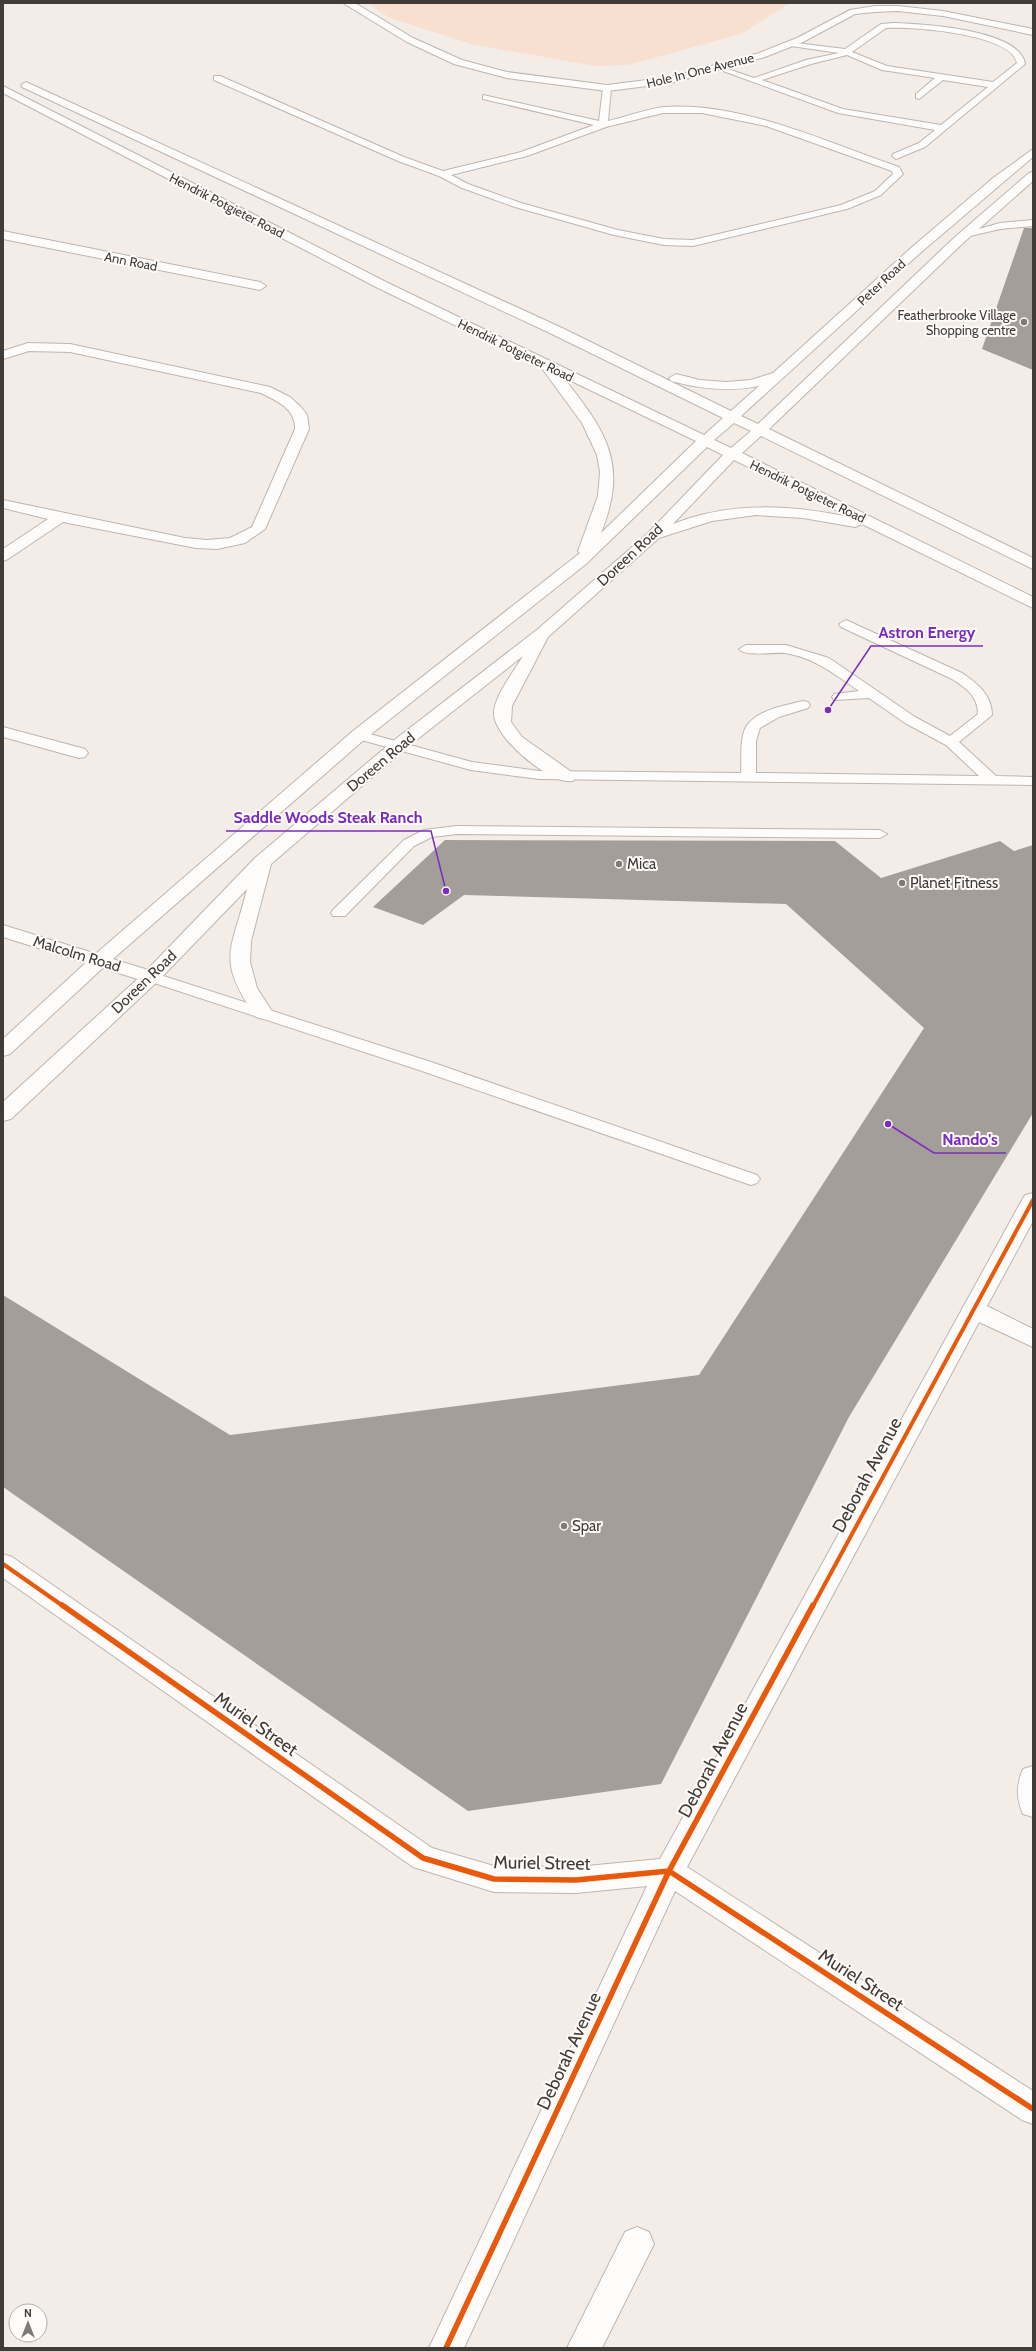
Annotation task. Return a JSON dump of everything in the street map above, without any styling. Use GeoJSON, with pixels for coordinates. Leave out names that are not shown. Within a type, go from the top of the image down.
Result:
{"type":"FeatureCollection","features":[{"type":"Feature","properties":{"kind":"main road","name":"Hole In One Avenue"},"geometry":{"type":"LineString","coordinates":[[348,3],[410,40],[458,62],[507,75],[607,88],[672,80],[719,68],[791,44],[853,12],[874,9],[925,12],[1033,32]]}},
{"type":"Feature","properties":{"kind":"main road","name":"Hendrik Potgieter Road"},"geometry":{"type":"LineString","coordinates":[[14,80],[557,331],[760,429],[1033,564]]}},
{"type":"Feature","properties":{"kind":"main road","name":"Hendrik Potgieter Road"},"geometry":{"type":"LineString","coordinates":[[3,90],[382,285],[707,441],[1033,603]]}},
{"type":"Feature","properties":{"kind":"main road","name":"Peter Road"},"geometry":{"type":"LineString","coordinates":[[733,417],[782,374],[915,251],[997,180],[1033,152]]}},
{"type":"Feature","properties":{"kind":"main road","name":"Peter Road"},"geometry":{"type":"LineString","coordinates":[[733,454],[966,234],[1033,175]]}},
{"type":"Feature","properties":{"kind":"main road","name":"Ann Road"},"geometry":{"type":"LineString","coordinates":[[3,236],[260,286]]}},
{"type":"Feature","properties":{"kind":"main road"},"geometry":{"type":"LineString","coordinates":[[557,331],[675,378],[704,385],[750,384],[782,374]]}},
{"type":"Feature","properties":{"kind":"main road"},"geometry":{"type":"LineString","coordinates":[[3,355],[28,347],[70,348],[265,390],[281,397],[300,414],[304,421],[302,429],[258,529],[247,538],[228,543],[206,545],[59,518],[3,504]]}},
{"type":"Feature","properties":{"kind":"main road"},"geometry":{"type":"LineString","coordinates":[[545,364],[593,427],[607,465],[608,486],[602,514],[581,561]]}},
{"type":"Feature","properties":{"kind":"main road","name":"Doreen Road"},"geometry":{"type":"LineString","coordinates":[[3,1050],[99,961],[359,734],[581,561],[690,454],[707,441],[733,417]]}},
{"type":"Feature","properties":{"kind":"main road","name":"Doreen Road"},"geometry":{"type":"LineString","coordinates":[[3,1114],[151,977],[262,862],[399,745],[544,632],[652,537],[733,454]]}},
{"type":"Feature","properties":{"kind":"main road"},"geometry":{"type":"LineString","coordinates":[[652,537],[704,517],[748,510],[801,512],[887,530]]}},
{"type":"Feature","properties":{"kind":"main road"},"geometry":{"type":"LineString","coordinates":[[3,556],[59,518]]}},
{"type":"Feature","properties":{"kind":"main road"},"geometry":{"type":"LineString","coordinates":[[544,632],[507,700],[502,712],[503,724],[510,736],[567,777]]}},
{"type":"Feature","properties":{"kind":"main road"},"geometry":{"type":"LineString","coordinates":[[3,732],[79,753]]}},
{"type":"Feature","properties":{"kind":"main road"},"geometry":{"type":"LineString","coordinates":[[262,862],[254,897],[242,930],[239,964],[245,986],[263,1013]]}},
{"type":"Feature","properties":{"kind":"main road","name":"Malcolm Road"},"geometry":{"type":"LineString","coordinates":[[3,931],[151,977]]}},
{"type":"Feature","properties":{"kind":"main road","name":"Deborah Avenue"},"geometry":{"type":"LineString","coordinates":[[446,2348],[669,1871],[1033,1200]]}},
{"type":"Feature","properties":{"kind":"main road"},"geometry":{"type":"LineString","coordinates":[[973,1309],[1033,1339]]}},
{"type":"Feature","properties":{"kind":"main road","name":"Muriel Street"},"geometry":{"type":"LineString","coordinates":[[3,1564],[424,1858],[494,1879],[576,1880],[669,1871],[1033,2109]]}},
{"type":"Feature","properties":{"kind":"main road"},"geometry":{"type":"LineString","coordinates":[[1033,1778],[1031,1790],[1033,1805]]}},
{"type":"Feature","properties":{"kind":"main road"},"geometry":{"type":"LineString","coordinates":[[584,2348],[637,2244]]}},
{"type":"Feature","properties":{"kind":"lane"},"geometry":{"type":"LineString","coordinates":[[755,80],[809,62],[838,56],[884,26],[890,25],[907,25],[989,39],[1006,45],[1021,59],[1021,64],[922,145],[896,156]]}},
{"type":"Feature","properties":{"kind":"lane"},"geometry":{"type":"LineString","coordinates":[[791,44],[846,52],[877,67],[994,85]]}},
{"type":"Feature","properties":{"kind":"lane"},"geometry":{"type":"LineString","coordinates":[[719,68],[841,111],[941,128]]}},
{"type":"Feature","properties":{"kind":"lane"},"geometry":{"type":"LineString","coordinates":[[918,96],[941,77]]}},
{"type":"Feature","properties":{"kind":"lane"},"geometry":{"type":"LineString","coordinates":[[217,78],[401,159],[442,174],[465,186],[518,205],[617,233],[664,242],[693,243],[844,207],[878,193],[898,174],[896,169],[768,124],[702,110],[663,110],[603,125],[566,141],[508,159],[442,174]]}},
{"type":"Feature","properties":{"kind":"lane"},"geometry":{"type":"LineString","coordinates":[[603,125],[607,88]]}},
{"type":"Feature","properties":{"kind":"lane"},"geometry":{"type":"LineString","coordinates":[[486,96],[603,125]]}},
{"type":"Feature","properties":{"kind":"lane"},"geometry":{"type":"LineString","coordinates":[[966,234],[1000,226],[1033,223]]}},
{"type":"Feature","properties":{"kind":"lane"},"geometry":{"type":"LineString","coordinates":[[846,624],[956,676],[974,687],[986,706],[985,715],[951,742]]}},
{"type":"Feature","properties":{"kind":"lane"},"geometry":{"type":"LineString","coordinates":[[746,649],[786,649],[807,654],[824,661],[910,720],[951,742],[994,782]]}},
{"type":"Feature","properties":{"kind":"lane"},"geometry":{"type":"LineString","coordinates":[[839,697],[873,694]]}},
{"type":"Feature","properties":{"kind":"lane"},"geometry":{"type":"LineString","coordinates":[[748,777],[751,731],[755,724],[769,717],[803,705]]}},
{"type":"Feature","properties":{"kind":"lane"},"geometry":{"type":"LineString","coordinates":[[359,734],[471,766],[539,776],[748,777],[994,782],[1033,781]]}},
{"type":"Feature","properties":{"kind":"lane"},"geometry":{"type":"LineString","coordinates":[[339,913],[409,843],[429,833],[456,830],[880,834]]}},
{"type":"Feature","properties":{"kind":"lane"},"geometry":{"type":"LineString","coordinates":[[151,977],[417,1064],[751,1180]]}},
{"type":"Feature","properties":{"kind":"shaded area"},"geometry":{"type":"Polygon","coordinates":[[[367,3],[790,3],[741,34],[628,65],[594,66],[471,44],[390,18],[367,3]]]}},
{"type":"Feature","properties":{"kind":"building","name":"Featherbrooke Village Shopping centre"},"geometry":{"type":"Polygon","coordinates":[[[1024,228],[1033,228],[1033,370],[982,349],[1024,228]]]}},
{"type":"Feature","properties":{"kind":"building"},"geometry":{"type":"Polygon","coordinates":[[[445,840],[835,841],[881,878],[1000,841],[1014,851],[1033,845],[1033,1113],[849,1417],[661,1784],[468,1811],[3,1487],[3,1295],[230,1435],[699,1375],[924,1028],[786,904],[464,895],[423,925],[373,907],[445,840]]]}},
{"type":"Feature","properties":{"kind":"cycle path"},"geometry":{"type":"LineString","coordinates":[[446,2348],[669,1871],[1033,1200]]}},
{"type":"Feature","properties":{"kind":"cycle path"},"geometry":{"type":"LineString","coordinates":[[3,1564],[423,1858],[494,1879],[576,1880],[669,1871],[1033,2109]]}},
{"type":"Feature","properties":{"kind":"place","name":"Featherbrooke Village Shopping centre"},"geometry":{"type":"Point","coordinates":[1024,322]}},
{"type":"Feature","properties":{"kind":"place","name":"Astron Energy"},"geometry":{"type":"Point","coordinates":[828,710]}},
{"type":"Feature","properties":{"kind":"place","name":"Mica"},"geometry":{"type":"Point","coordinates":[619,864]}},
{"type":"Feature","properties":{"kind":"place","name":"Planet Fitness"},"geometry":{"type":"Point","coordinates":[902,883]}},
{"type":"Feature","properties":{"kind":"place","name":"Saddle Woods Steak Ranch"},"geometry":{"type":"Point","coordinates":[446,891]}},
{"type":"Feature","properties":{"kind":"place","name":"Nando's"},"geometry":{"type":"Point","coordinates":[888,1124]}},
{"type":"Feature","properties":{"kind":"place","name":"Spar"},"geometry":{"type":"Point","coordinates":[564,1526]}}]}
